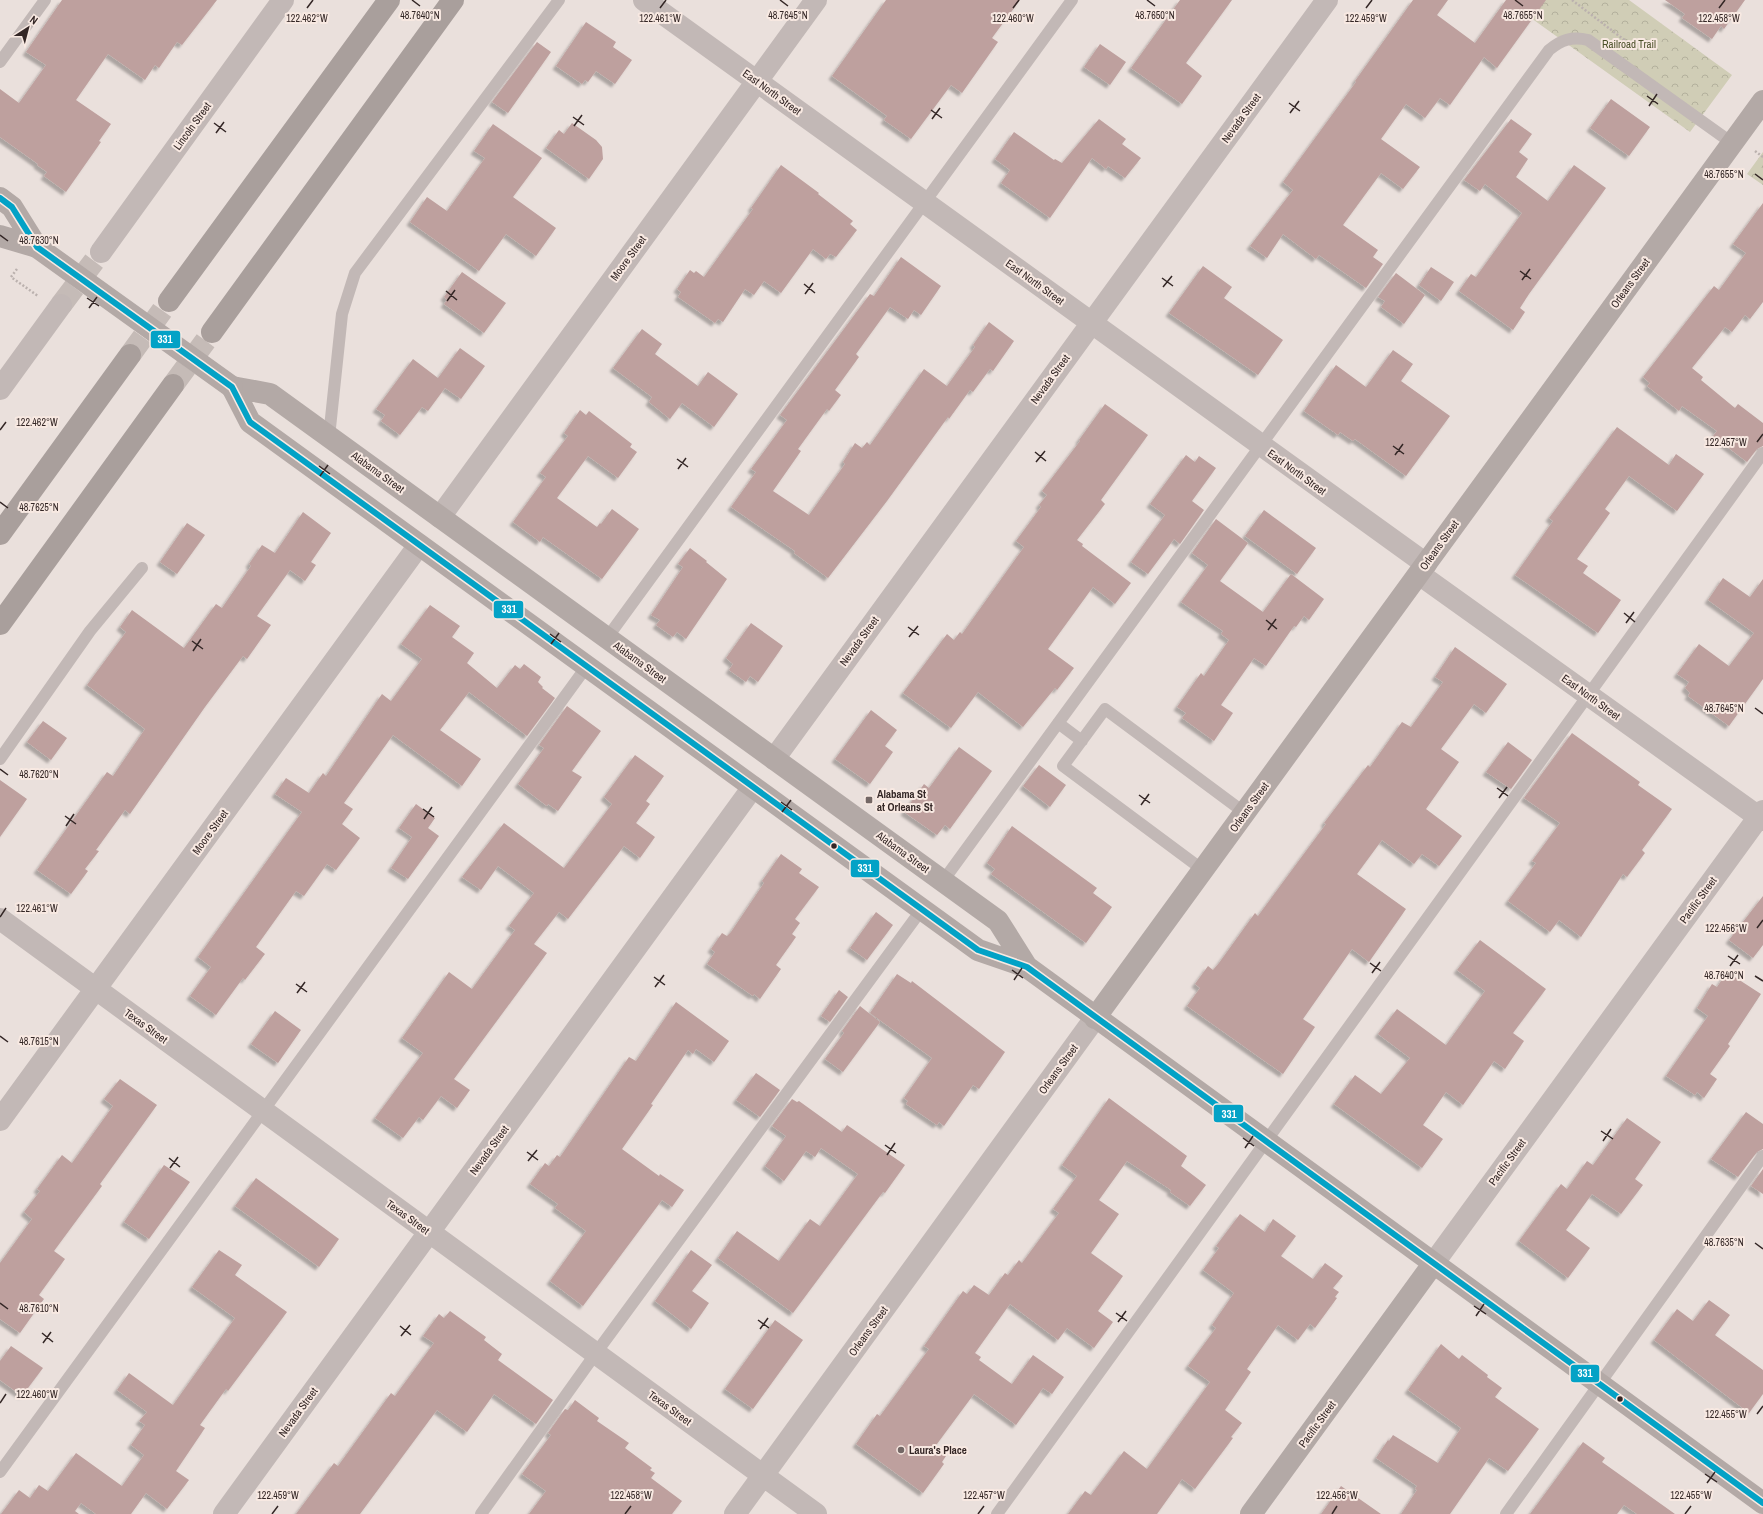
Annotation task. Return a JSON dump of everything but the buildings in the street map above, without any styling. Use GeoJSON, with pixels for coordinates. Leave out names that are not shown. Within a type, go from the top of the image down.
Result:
{"type":"FeatureCollection","features":[{"type":"Feature","properties":{"kind":"highway"},"geometry":{"type":"LineString","coordinates":[[170,301],[389,0]]}},
{"type":"Feature","properties":{"kind":"highway"},"geometry":{"type":"LineString","coordinates":[[212,332],[453,0]]}},
{"type":"Feature","properties":{"kind":"highway"},"geometry":{"type":"LineString","coordinates":[[0,534],[130,355]]}},
{"type":"Feature","properties":{"kind":"highway"},"geometry":{"type":"LineString","coordinates":[[0,624],[173,385]]}},
{"type":"Feature","properties":{"kind":"main road","name":"Orleans Street"},"geometry":{"type":"LineString","coordinates":[[1095,1018],[1763,101]]}},
{"type":"Feature","properties":{"kind":"main road","name":"Alabama Street"},"geometry":{"type":"LineString","coordinates":[[0,198],[12,207],[37,247]]}},
{"type":"Feature","properties":{"kind":"main road","name":"Alabama Street"},"geometry":{"type":"LineString","coordinates":[[0,236],[37,247],[232,386],[270,394],[998,921],[1027,967]]}},
{"type":"Feature","properties":{"kind":"main road","name":"Alabama Street"},"geometry":{"type":"LineString","coordinates":[[232,386],[250,422],[978,950],[1027,967],[1763,1503]]}},
{"type":"Feature","properties":{"kind":"main road","name":"Pacific Street"},"geometry":{"type":"LineString","coordinates":[[1251,1514],[1433,1264]]}},
{"type":"Feature","properties":{"kind":"street","name":"Lincoln Street"},"geometry":{"type":"LineString","coordinates":[[101,252],[284,0]]}},
{"type":"Feature","properties":{"kind":"street","name":"East North Street"},"geometry":{"type":"LineString","coordinates":[[644,0],[1260,445],[1588,694],[1762,816]]}},
{"type":"Feature","properties":{"kind":"street","name":"Moore Street"},"geometry":{"type":"LineString","coordinates":[[440,517],[816,0]]}},
{"type":"Feature","properties":{"kind":"street","name":"Nevada Street"},"geometry":{"type":"LineString","coordinates":[[774,759],[1327,0]]}},
{"type":"Feature","properties":{"kind":"street"},"geometry":{"type":"LineString","coordinates":[[0,390],[59,308]]}},
{"type":"Feature","properties":{"kind":"street","name":"Moore Street"},"geometry":{"type":"LineString","coordinates":[[0,1120],[419,545]]}},
{"type":"Feature","properties":{"kind":"street","name":"Nevada Street"},"geometry":{"type":"LineString","coordinates":[[224,1514],[754,787]]}},
{"type":"Feature","properties":{"kind":"street","name":"Pacific Street"},"geometry":{"type":"LineString","coordinates":[[1433,1264],[1762,816]]}},
{"type":"Feature","properties":{"kind":"street","name":"Texas Street"},"geometry":{"type":"LineString","coordinates":[[0,920],[816,1514]]}},
{"type":"Feature","properties":{"kind":"street","name":"Orleans Street"},"geometry":{"type":"LineString","coordinates":[[735,1514],[1095,1018]]}},
{"type":"Feature","properties":{"kind":"lane"},"geometry":{"type":"LineString","coordinates":[[0,62],[45,0]]}},
{"type":"Feature","properties":{"kind":"lane"},"geometry":{"type":"LineString","coordinates":[[329,437],[342,314],[355,273],[559,0]]}},
{"type":"Feature","properties":{"kind":"lane"},"geometry":{"type":"LineString","coordinates":[[607,638],[1072,0]]}},
{"type":"Feature","properties":{"kind":"lane"},"geometry":{"type":"LineString","coordinates":[[942,881],[1540,61],[1558,43],[1573,38],[1588,40],[1732,143]]}},
{"type":"Feature","properties":{"kind":"lane"},"geometry":{"type":"LineString","coordinates":[[997,1514],[1763,453]]}},
{"type":"Feature","properties":{"kind":"lane"},"geometry":{"type":"LineString","coordinates":[[0,759],[90,631],[142,568]]}},
{"type":"Feature","properties":{"kind":"lane"},"geometry":{"type":"LineString","coordinates":[[0,1472],[264,1112],[587,666]]}},
{"type":"Feature","properties":{"kind":"lane"},"geometry":{"type":"LineString","coordinates":[[1203,870],[1063,766],[1105,709],[1245,813]]}},
{"type":"Feature","properties":{"kind":"lane"},"geometry":{"type":"LineString","coordinates":[[1058,723],[1082,741]]}},
{"type":"Feature","properties":{"kind":"lane"},"geometry":{"type":"LineString","coordinates":[[481,1514],[596,1353],[922,909]]}},
{"type":"Feature","properties":{"kind":"lane"},"geometry":{"type":"LineString","coordinates":[[1506,1514],[1763,1156]]}},
{"type":"Feature","properties":{"kind":"path"},"geometry":{"type":"LineString","coordinates":[[17,269],[11,277],[59,308]]}},
{"type":"Feature","properties":{"kind":"green space","name":"Railroad Trail"},"geometry":{"type":"Polygon","coordinates":[[[1506,0],[1629,0],[1732,75],[1690,132],[1506,0]]]}},
{"type":"Feature","properties":{"kind":"green space"},"geometry":{"type":"Polygon","coordinates":[[[1763,152],[1763,185],[1747,174],[1763,152]]]}},
{"type":"Feature","properties":{"kind":"tunnel"},"geometry":{"type":"LineString","coordinates":[[61,305],[101,252]]}},
{"type":"Feature","properties":{"kind":"tunnel"},"geometry":{"type":"LineString","coordinates":[[130,355],[169,301]]}},
{"type":"Feature","properties":{"kind":"tunnel"},"geometry":{"type":"LineString","coordinates":[[173,385],[212,332]]}},
{"type":"Feature","properties":{"kind":"transit line","name":"331"},"geometry":{"type":"LineString","coordinates":[[0,198],[12,207],[37,247],[232,387],[250,422],[978,950],[1027,967],[1763,1503]]}},
{"type":"Feature","properties":{"kind":"place","name":"Alabama St at Orleans St"},"geometry":{"type":"Point","coordinates":[869,800]}},
{"type":"Feature","properties":{"kind":"place","name":"Laura's Place"},"geometry":{"type":"Point","coordinates":[901,1450]}}]}
